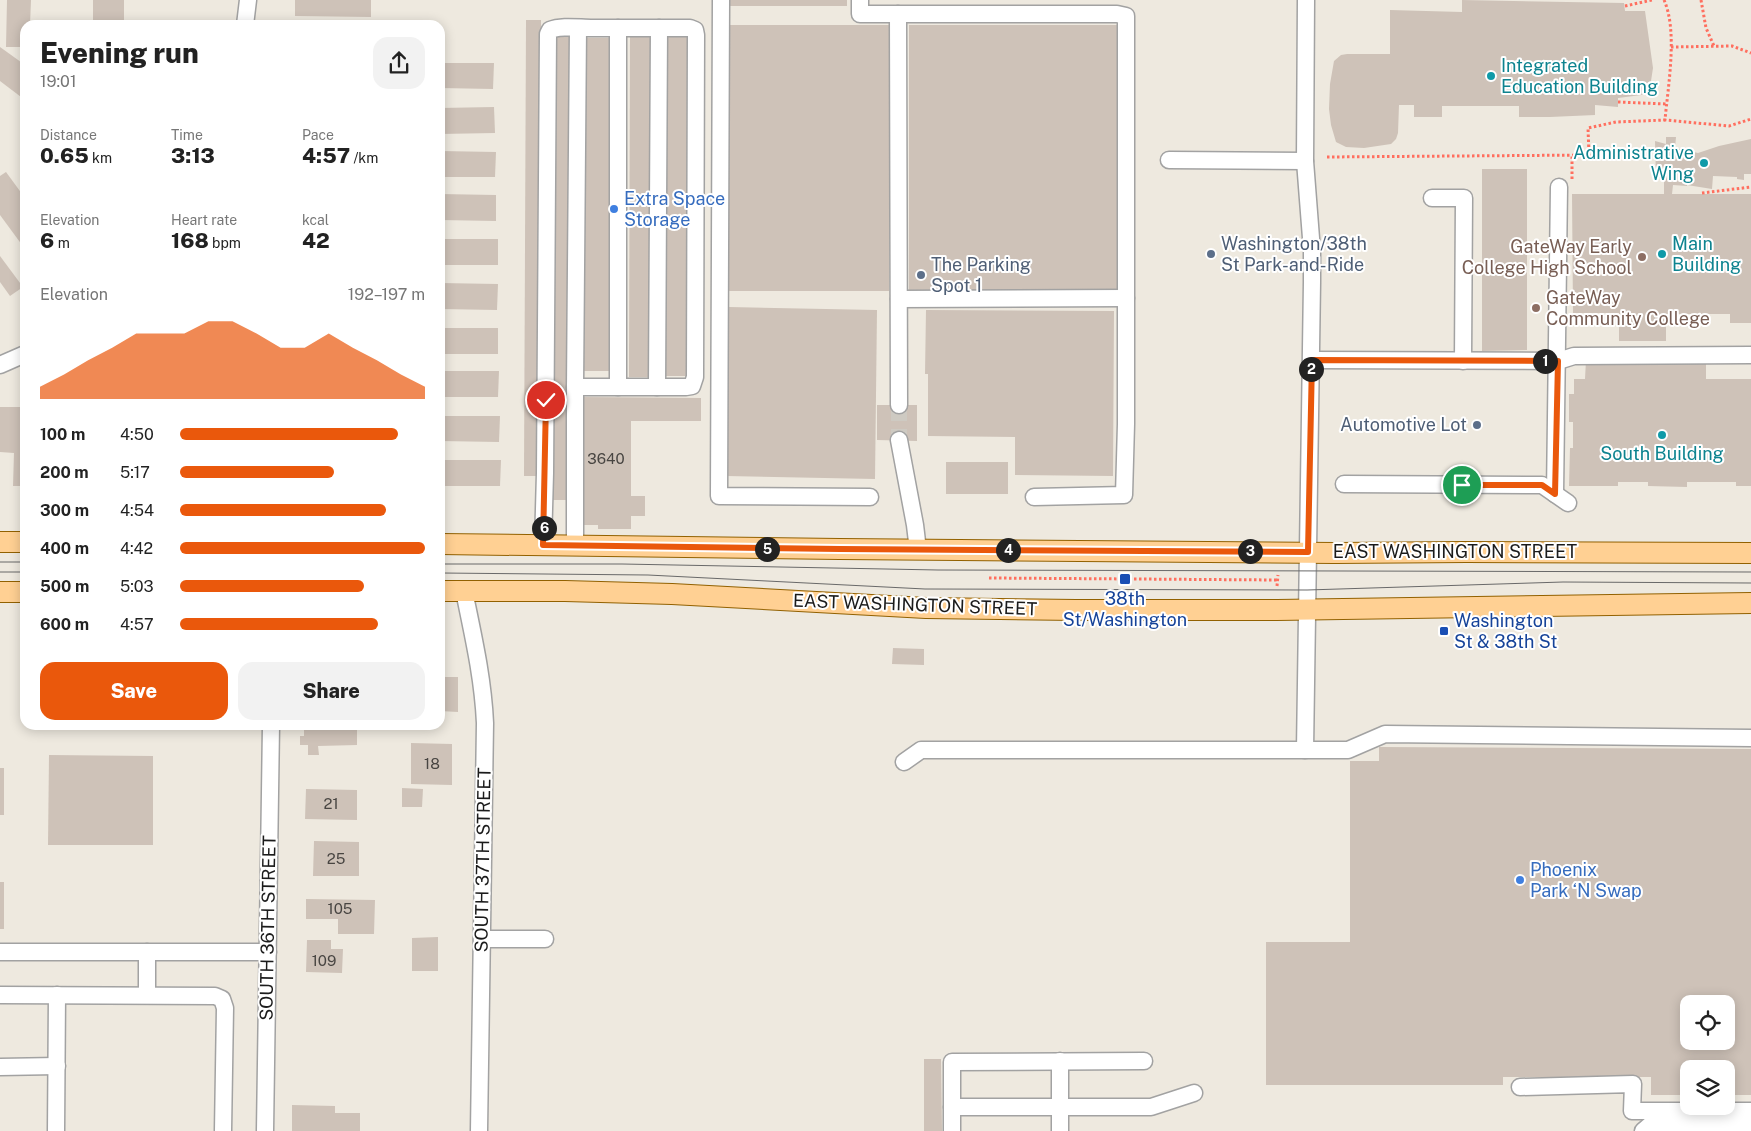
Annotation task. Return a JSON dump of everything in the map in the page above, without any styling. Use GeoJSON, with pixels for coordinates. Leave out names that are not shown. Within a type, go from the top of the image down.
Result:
{"type":"FeatureCollection","features":[{"type":"Feature","properties":{"kind":"main road"},"geometry":{"type":"LineString","coordinates":[[0,542],[20,542]]}},
{"type":"Feature","properties":{"kind":"main road","name":"EAST WASHINGTON STREET"},"geometry":{"type":"LineString","coordinates":[[445,544],[918,550],[1751,553]]}},
{"type":"Feature","properties":{"kind":"main road","name":"EAST WASHINGTON STREET"},"geometry":{"type":"LineString","coordinates":[[445,591],[672,594],[926,608],[1076,610],[1751,603]]}},
{"type":"Feature","properties":{"kind":"main road"},"geometry":{"type":"LineString","coordinates":[[0,592],[20,592]]}},
{"type":"Feature","properties":{"kind":"street"},"geometry":{"type":"LineString","coordinates":[[246,20],[248,0]]}},
{"type":"Feature","properties":{"kind":"street"},"geometry":{"type":"LineString","coordinates":[[721,0],[719,496],[870,498]]}},
{"type":"Feature","properties":{"kind":"street"},"geometry":{"type":"LineString","coordinates":[[860,0],[860,14],[1116,14],[1126,16],[1124,495],[1034,497]]}},
{"type":"Feature","properties":{"kind":"street"},"geometry":{"type":"LineString","coordinates":[[1305,750],[1312,360],[1312,251],[1305,161],[1306,0]]}},
{"type":"Feature","properties":{"kind":"street"},"geometry":{"type":"LineString","coordinates":[[898,14],[899,405]]}},
{"type":"Feature","properties":{"kind":"street"},"geometry":{"type":"LineString","coordinates":[[543,545],[548,34],[550,30],[555,28],[690,28],[695,30],[696,35],[695,377],[692,386],[686,388],[575,387]]}},
{"type":"Feature","properties":{"kind":"street"},"geometry":{"type":"LineString","coordinates":[[575,545],[578,28]]}},
{"type":"Feature","properties":{"kind":"street"},"geometry":{"type":"LineString","coordinates":[[618,28],[618,387]]}},
{"type":"Feature","properties":{"kind":"street"},"geometry":{"type":"LineString","coordinates":[[657,387],[659,28]]}},
{"type":"Feature","properties":{"kind":"street"},"geometry":{"type":"LineString","coordinates":[[1169,160],[1305,161]]}},
{"type":"Feature","properties":{"kind":"street"},"geometry":{"type":"LineString","coordinates":[[1555,494],[1559,187]]}},
{"type":"Feature","properties":{"kind":"street"},"geometry":{"type":"LineString","coordinates":[[1432,198],[1464,198],[1463,361]]}},
{"type":"Feature","properties":{"kind":"street"},"geometry":{"type":"LineString","coordinates":[[899,298],[1126,298]]}},
{"type":"Feature","properties":{"kind":"street"},"geometry":{"type":"LineString","coordinates":[[1312,360],[1558,361],[1574,356],[1751,355]]}},
{"type":"Feature","properties":{"kind":"street"},"geometry":{"type":"LineString","coordinates":[[0,365],[20,356]]}},
{"type":"Feature","properties":{"kind":"street"},"geometry":{"type":"LineString","coordinates":[[899,440],[918,550]]}},
{"type":"Feature","properties":{"kind":"street"},"geometry":{"type":"LineString","coordinates":[[1344,484],[1542,485],[1568,503]]}},
{"type":"Feature","properties":{"kind":"street","name":"SOUTH 37TH STREET"},"geometry":{"type":"LineString","coordinates":[[464,591],[478,654],[485,715],[479,1131]]}},
{"type":"Feature","properties":{"kind":"street","name":"SOUTH 36TH STREET"},"geometry":{"type":"LineString","coordinates":[[265,1131],[271,730]]}},
{"type":"Feature","properties":{"kind":"street"},"geometry":{"type":"LineString","coordinates":[[904,762],[921,750],[1348,750],[1385,734],[1751,738]]}},
{"type":"Feature","properties":{"kind":"street"},"geometry":{"type":"LineString","coordinates":[[482,939],[545,939]]}},
{"type":"Feature","properties":{"kind":"street"},"geometry":{"type":"LineString","coordinates":[[0,952],[268,952]]}},
{"type":"Feature","properties":{"kind":"street"},"geometry":{"type":"LineString","coordinates":[[147,952],[147,996]]}},
{"type":"Feature","properties":{"kind":"street"},"geometry":{"type":"LineString","coordinates":[[0,995],[215,996],[222,999],[224,1003],[223,1131]]}},
{"type":"Feature","properties":{"kind":"street"},"geometry":{"type":"LineString","coordinates":[[56,1131],[57,995]]}},
{"type":"Feature","properties":{"kind":"street"},"geometry":{"type":"LineString","coordinates":[[1060,1061],[1060,1131]]}},
{"type":"Feature","properties":{"kind":"street"},"geometry":{"type":"LineString","coordinates":[[952,1131],[952,1062],[1144,1061]]}},
{"type":"Feature","properties":{"kind":"street"},"geometry":{"type":"LineString","coordinates":[[0,1067],[57,1066]]}},
{"type":"Feature","properties":{"kind":"street"},"geometry":{"type":"LineString","coordinates":[[1520,1086],[1633,1084],[1632,1111],[1751,1111]]}},
{"type":"Feature","properties":{"kind":"street"},"geometry":{"type":"LineString","coordinates":[[952,1107],[1151,1107],[1194,1093]]}},
{"type":"Feature","properties":{"kind":"street"},"geometry":{"type":"LineString","coordinates":[[1642,1131],[1650,1125],[1751,1125]]}},
{"type":"Feature","properties":{"kind":"path"},"geometry":{"type":"LineString","coordinates":[[1625,6],[1652,0]]}},
{"type":"Feature","properties":{"kind":"path"},"geometry":{"type":"LineString","coordinates":[[1665,0],[1669,10],[1671,47],[1665,120]]}},
{"type":"Feature","properties":{"kind":"path"},"geometry":{"type":"LineString","coordinates":[[1701,0],[1706,28],[1714,46]]}},
{"type":"Feature","properties":{"kind":"path"},"geometry":{"type":"LineString","coordinates":[[1671,47],[1732,46],[1751,53]]}},
{"type":"Feature","properties":{"kind":"path"},"geometry":{"type":"LineString","coordinates":[[1618,102],[1666,104]]}},
{"type":"Feature","properties":{"kind":"path"},"geometry":{"type":"LineString","coordinates":[[1327,158],[1589,155],[1588,128],[1616,122],[1665,120],[1730,126],[1751,119]]}},
{"type":"Feature","properties":{"kind":"path"},"geometry":{"type":"LineString","coordinates":[[1702,192],[1751,187]]}},
{"type":"Feature","properties":{"kind":"path"},"geometry":{"type":"LineString","coordinates":[[1278,575],[1278,586]]}},
{"type":"Feature","properties":{"kind":"path"},"geometry":{"type":"LineString","coordinates":[[989,578],[1278,580]]}},
{"type":"Feature","properties":{"kind":"building"},"geometry":{"type":"Polygon","coordinates":[[[7,0],[31,0],[30,20],[20,20],[20,47],[6,47],[7,0]]]}},
{"type":"Feature","properties":{"kind":"building"},"geometry":{"type":"Polygon","coordinates":[[[93,0],[124,0],[124,20],[93,20],[93,0]]]}},
{"type":"Feature","properties":{"kind":"building"},"geometry":{"type":"Polygon","coordinates":[[[295,0],[371,0],[371,17],[295,16],[295,0]]]}},
{"type":"Feature","properties":{"kind":"building"},"geometry":{"type":"Polygon","coordinates":[[[727,0],[847,0],[847,6],[727,6],[727,0]]]}},
{"type":"Feature","properties":{"kind":"building","name":"Integrated Education Building"},"geometry":{"type":"Polygon","coordinates":[[[1462,0],[1624,3],[1625,11],[1645,11],[1653,68],[1649,94],[1618,98],[1618,107],[1595,105],[1595,115],[1550,117],[1519,117],[1519,106],[1442,106],[1442,117],[1414,117],[1414,105],[1399,105],[1398,133],[1396,139],[1391,144],[1364,148],[1346,147],[1336,142],[1329,109],[1330,84],[1334,61],[1341,55],[1347,54],[1390,54],[1390,10],[1462,12],[1462,0]]]}},
{"type":"Feature","properties":{"kind":"building"},"geometry":{"type":"Polygon","coordinates":[[[526,20],[541,20],[542,476],[524,476],[526,20]]]}},
{"type":"Feature","properties":{"kind":"building"},"geometry":{"type":"Polygon","coordinates":[[[729,25],[889,25],[889,291],[729,291],[729,25]]]}},
{"type":"Feature","properties":{"kind":"building"},"geometry":{"type":"Polygon","coordinates":[[[909,25],[1118,25],[1118,291],[909,291],[909,25]]]}},
{"type":"Feature","properties":{"kind":"building"},"geometry":{"type":"Polygon","coordinates":[[[555,33],[572,33],[570,500],[549,500],[555,33]]]}},
{"type":"Feature","properties":{"kind":"building"},"geometry":{"type":"Polygon","coordinates":[[[630,34],[654,34],[653,377],[629,377],[630,34]]]}},
{"type":"Feature","properties":{"kind":"building"},"geometry":{"type":"Polygon","coordinates":[[[666,34],[690,34],[689,376],[665,376],[666,34]]]}},
{"type":"Feature","properties":{"kind":"building"},"geometry":{"type":"Polygon","coordinates":[[[585,38],[610,38],[609,371],[584,371],[585,38]]]}},
{"type":"Feature","properties":{"kind":"building"},"geometry":{"type":"Polygon","coordinates":[[[0,47],[20,61],[20,96],[0,81],[0,47]]]}},
{"type":"Feature","properties":{"kind":"building"},"geometry":{"type":"Polygon","coordinates":[[[445,63],[494,63],[493,89],[445,88],[445,63]]]}},
{"type":"Feature","properties":{"kind":"building"},"geometry":{"type":"Polygon","coordinates":[[[494,107],[495,133],[445,134],[445,108],[494,107]]]}},
{"type":"Feature","properties":{"kind":"building","name":"Main Building"},"geometry":{"type":"Polygon","coordinates":[[[1666,137],[1676,137],[1675,148],[1698,153],[1751,139],[1751,174],[1744,174],[1744,180],[1737,179],[1737,177],[1713,176],[1712,189],[1673,185],[1672,194],[1751,194],[1751,323],[1730,323],[1730,314],[1666,314],[1666,341],[1619,341],[1619,313],[1573,313],[1572,194],[1664,194],[1664,177],[1656,178],[1655,141],[1666,144],[1666,137]]]}},
{"type":"Feature","properties":{"kind":"building"},"geometry":{"type":"Polygon","coordinates":[[[445,151],[496,152],[495,177],[445,177],[445,151]]]}},
{"type":"Feature","properties":{"kind":"building"},"geometry":{"type":"Polygon","coordinates":[[[1482,169],[1527,169],[1527,350],[1482,351],[1482,169]]]}},
{"type":"Feature","properties":{"kind":"building"},"geometry":{"type":"Polygon","coordinates":[[[6,172],[20,191],[20,242],[0,215],[0,176],[6,172]]]}},
{"type":"Feature","properties":{"kind":"building"},"geometry":{"type":"Polygon","coordinates":[[[445,194],[496,195],[496,221],[445,220],[445,194]]]}},
{"type":"Feature","properties":{"kind":"building"},"geometry":{"type":"Polygon","coordinates":[[[445,239],[498,239],[498,265],[445,265],[445,239]]]}},
{"type":"Feature","properties":{"kind":"building"},"geometry":{"type":"Polygon","coordinates":[[[0,256],[20,283],[20,289],[10,296],[0,282],[0,256]]]}},
{"type":"Feature","properties":{"kind":"building"},"geometry":{"type":"Polygon","coordinates":[[[445,283],[498,284],[497,310],[445,309],[445,283]]]}},
{"type":"Feature","properties":{"kind":"building"},"geometry":{"type":"Polygon","coordinates":[[[729,307],[877,310],[875,479],[726,476],[729,307]]]}},
{"type":"Feature","properties":{"kind":"building"},"geometry":{"type":"Polygon","coordinates":[[[926,310],[1114,311],[1113,476],[1015,475],[1015,437],[928,436],[928,374],[925,374],[926,310]]]}},
{"type":"Feature","properties":{"kind":"building"},"geometry":{"type":"Polygon","coordinates":[[[445,328],[498,328],[498,354],[445,354],[445,328]]]}},
{"type":"Feature","properties":{"kind":"building","name":"South Building"},"geometry":{"type":"Polygon","coordinates":[[[1586,360],[1706,361],[1706,379],[1751,379],[1751,486],[1736,486],[1736,482],[1687,482],[1687,487],[1648,486],[1648,482],[1618,482],[1618,486],[1569,486],[1570,448],[1573,448],[1573,422],[1569,422],[1569,394],[1574,394],[1574,379],[1585,379],[1586,360]]]}},
{"type":"Feature","properties":{"kind":"building"},"geometry":{"type":"Polygon","coordinates":[[[445,371],[499,371],[498,397],[445,397],[445,371]]]}},
{"type":"Feature","properties":{"kind":"building"},"geometry":{"type":"Polygon","coordinates":[[[581,397],[701,398],[701,421],[631,421],[631,496],[645,496],[645,516],[631,516],[631,529],[598,529],[598,525],[581,525],[581,397]]]}},
{"type":"Feature","properties":{"kind":"building"},"geometry":{"type":"Polygon","coordinates":[[[877,405],[917,405],[917,441],[877,440],[877,405]]]}},
{"type":"Feature","properties":{"kind":"building"},"geometry":{"type":"Polygon","coordinates":[[[0,407],[20,407],[20,486],[13,486],[14,453],[0,452],[0,407]]]}},
{"type":"Feature","properties":{"kind":"building"},"geometry":{"type":"Polygon","coordinates":[[[445,416],[500,416],[499,442],[445,441],[445,416]]]}},
{"type":"Feature","properties":{"kind":"building"},"geometry":{"type":"Polygon","coordinates":[[[445,460],[501,460],[500,486],[445,486],[445,460]]]}},
{"type":"Feature","properties":{"kind":"building"},"geometry":{"type":"Polygon","coordinates":[[[946,462],[1008,462],[1008,494],[946,494],[946,462]]]}},
{"type":"Feature","properties":{"kind":"building"},"geometry":{"type":"Polygon","coordinates":[[[893,648],[924,649],[924,665],[892,664],[893,648]]]}},
{"type":"Feature","properties":{"kind":"building"},"geometry":{"type":"Polygon","coordinates":[[[445,677],[458,677],[458,712],[445,711],[445,677]]]}},
{"type":"Feature","properties":{"kind":"building"},"geometry":{"type":"Polygon","coordinates":[[[304,730],[357,730],[357,745],[318,746],[319,755],[308,755],[308,745],[300,745],[300,736],[304,736],[304,730]]]}},
{"type":"Feature","properties":{"kind":"building"},"geometry":{"type":"Polygon","coordinates":[[[411,743],[452,744],[452,785],[411,784],[411,743]]]}},
{"type":"Feature","properties":{"kind":"building"},"geometry":{"type":"Polygon","coordinates":[[[1379,747],[1751,749],[1751,1095],[1735,1095],[1735,1060],[1680,1060],[1680,1095],[1651,1095],[1651,1077],[1503,1077],[1503,1085],[1266,1085],[1266,942],[1350,942],[1350,761],[1379,761],[1379,747]]]}},
{"type":"Feature","properties":{"kind":"building"},"geometry":{"type":"Polygon","coordinates":[[[49,755],[153,756],[153,845],[48,845],[49,755]]]}},
{"type":"Feature","properties":{"kind":"building"},"geometry":{"type":"Polygon","coordinates":[[[0,768],[4,768],[4,815],[0,815],[0,768]]]}},
{"type":"Feature","properties":{"kind":"building"},"geometry":{"type":"Polygon","coordinates":[[[402,788],[423,789],[422,807],[402,807],[402,788]]]}},
{"type":"Feature","properties":{"kind":"building"},"geometry":{"type":"Polygon","coordinates":[[[306,789],[357,790],[357,820],[305,819],[306,789]]]}},
{"type":"Feature","properties":{"kind":"building"},"geometry":{"type":"Polygon","coordinates":[[[314,841],[359,842],[359,876],[313,876],[314,841]]]}},
{"type":"Feature","properties":{"kind":"building"},"geometry":{"type":"Polygon","coordinates":[[[0,882],[4,882],[4,929],[0,929],[0,882]]]}},
{"type":"Feature","properties":{"kind":"building"},"geometry":{"type":"Polygon","coordinates":[[[306,899],[375,900],[374,934],[338,934],[338,919],[306,919],[306,899]]]}},
{"type":"Feature","properties":{"kind":"building"},"geometry":{"type":"Polygon","coordinates":[[[438,937],[438,971],[412,971],[412,938],[438,937]]]}},
{"type":"Feature","properties":{"kind":"building"},"geometry":{"type":"Polygon","coordinates":[[[307,940],[331,940],[331,949],[343,949],[342,973],[306,972],[307,940]]]}},
{"type":"Feature","properties":{"kind":"building"},"geometry":{"type":"Polygon","coordinates":[[[924,1059],[941,1059],[942,1131],[924,1131],[924,1059]]]}},
{"type":"Feature","properties":{"kind":"building"},"geometry":{"type":"Polygon","coordinates":[[[292,1105],[335,1106],[335,1113],[360,1113],[360,1131],[292,1131],[292,1105]]]}},
{"type":"Feature","properties":{"kind":"tunnel"},"geometry":{"type":"LineString","coordinates":[[899,405],[899,440]]}},
{"type":"Feature","properties":{"kind":"tram line"},"geometry":{"type":"LineString","coordinates":[[0,562],[20,562]]}},
{"type":"Feature","properties":{"kind":"tram line"},"geometry":{"type":"LineString","coordinates":[[445,564],[622,564],[938,570],[1751,572]]}},
{"type":"Feature","properties":{"kind":"tram line"},"geometry":{"type":"LineString","coordinates":[[0,572],[20,572]]}},
{"type":"Feature","properties":{"kind":"tram line"},"geometry":{"type":"LineString","coordinates":[[445,573],[648,575],[925,589],[1307,590],[1563,582],[1751,583]]}},
{"type":"Feature","properties":{"kind":"place","name":"Integrated Education Building"},"geometry":{"type":"Point","coordinates":[1491,76]}},
{"type":"Feature","properties":{"kind":"place","name":"Administrative Wing"},"geometry":{"type":"Point","coordinates":[1704,163]}},
{"type":"Feature","properties":{"kind":"place","name":"Extra Space Storage"},"geometry":{"type":"Point","coordinates":[614,209]}},
{"type":"Feature","properties":{"kind":"place","name":"Washington/38th St Park-and-Ride"},"geometry":{"type":"Point","coordinates":[1211,254]}},
{"type":"Feature","properties":{"kind":"place","name":"Main Building"},"geometry":{"type":"Point","coordinates":[1662,254]}},
{"type":"Feature","properties":{"kind":"place","name":"GateWay Early College High School"},"geometry":{"type":"Point","coordinates":[1642,257]}},
{"type":"Feature","properties":{"kind":"place","name":"The Parking Spot 1"},"geometry":{"type":"Point","coordinates":[921,275]}},
{"type":"Feature","properties":{"kind":"place","name":"GateWay Community College"},"geometry":{"type":"Point","coordinates":[1536,308]}},
{"type":"Feature","properties":{"kind":"place","name":"Automotive Lot"},"geometry":{"type":"Point","coordinates":[1477,425]}},
{"type":"Feature","properties":{"kind":"place","name":"South Building"},"geometry":{"type":"Point","coordinates":[1662,435]}},
{"type":"Feature","properties":{"kind":"place","name":"38th St/Washington"},"geometry":{"type":"Point","coordinates":[1125,579]}},
{"type":"Feature","properties":{"kind":"place","name":"Washington St & 38th St"},"geometry":{"type":"Point","coordinates":[1444,631]}},
{"type":"Feature","properties":{"kind":"place","name":"Phoenix Park ‘N Swap"},"geometry":{"type":"Point","coordinates":[1520,880]}},
{"type":"Feature","properties":{"kind":"route"},"geometry":{"type":"LineString","coordinates":[[546,400],[543,545],[699,548],[1308,552],[1307,519],[1312,360],[1558,361],[1555,494],[1542,485],[1462,485]]}}]}
